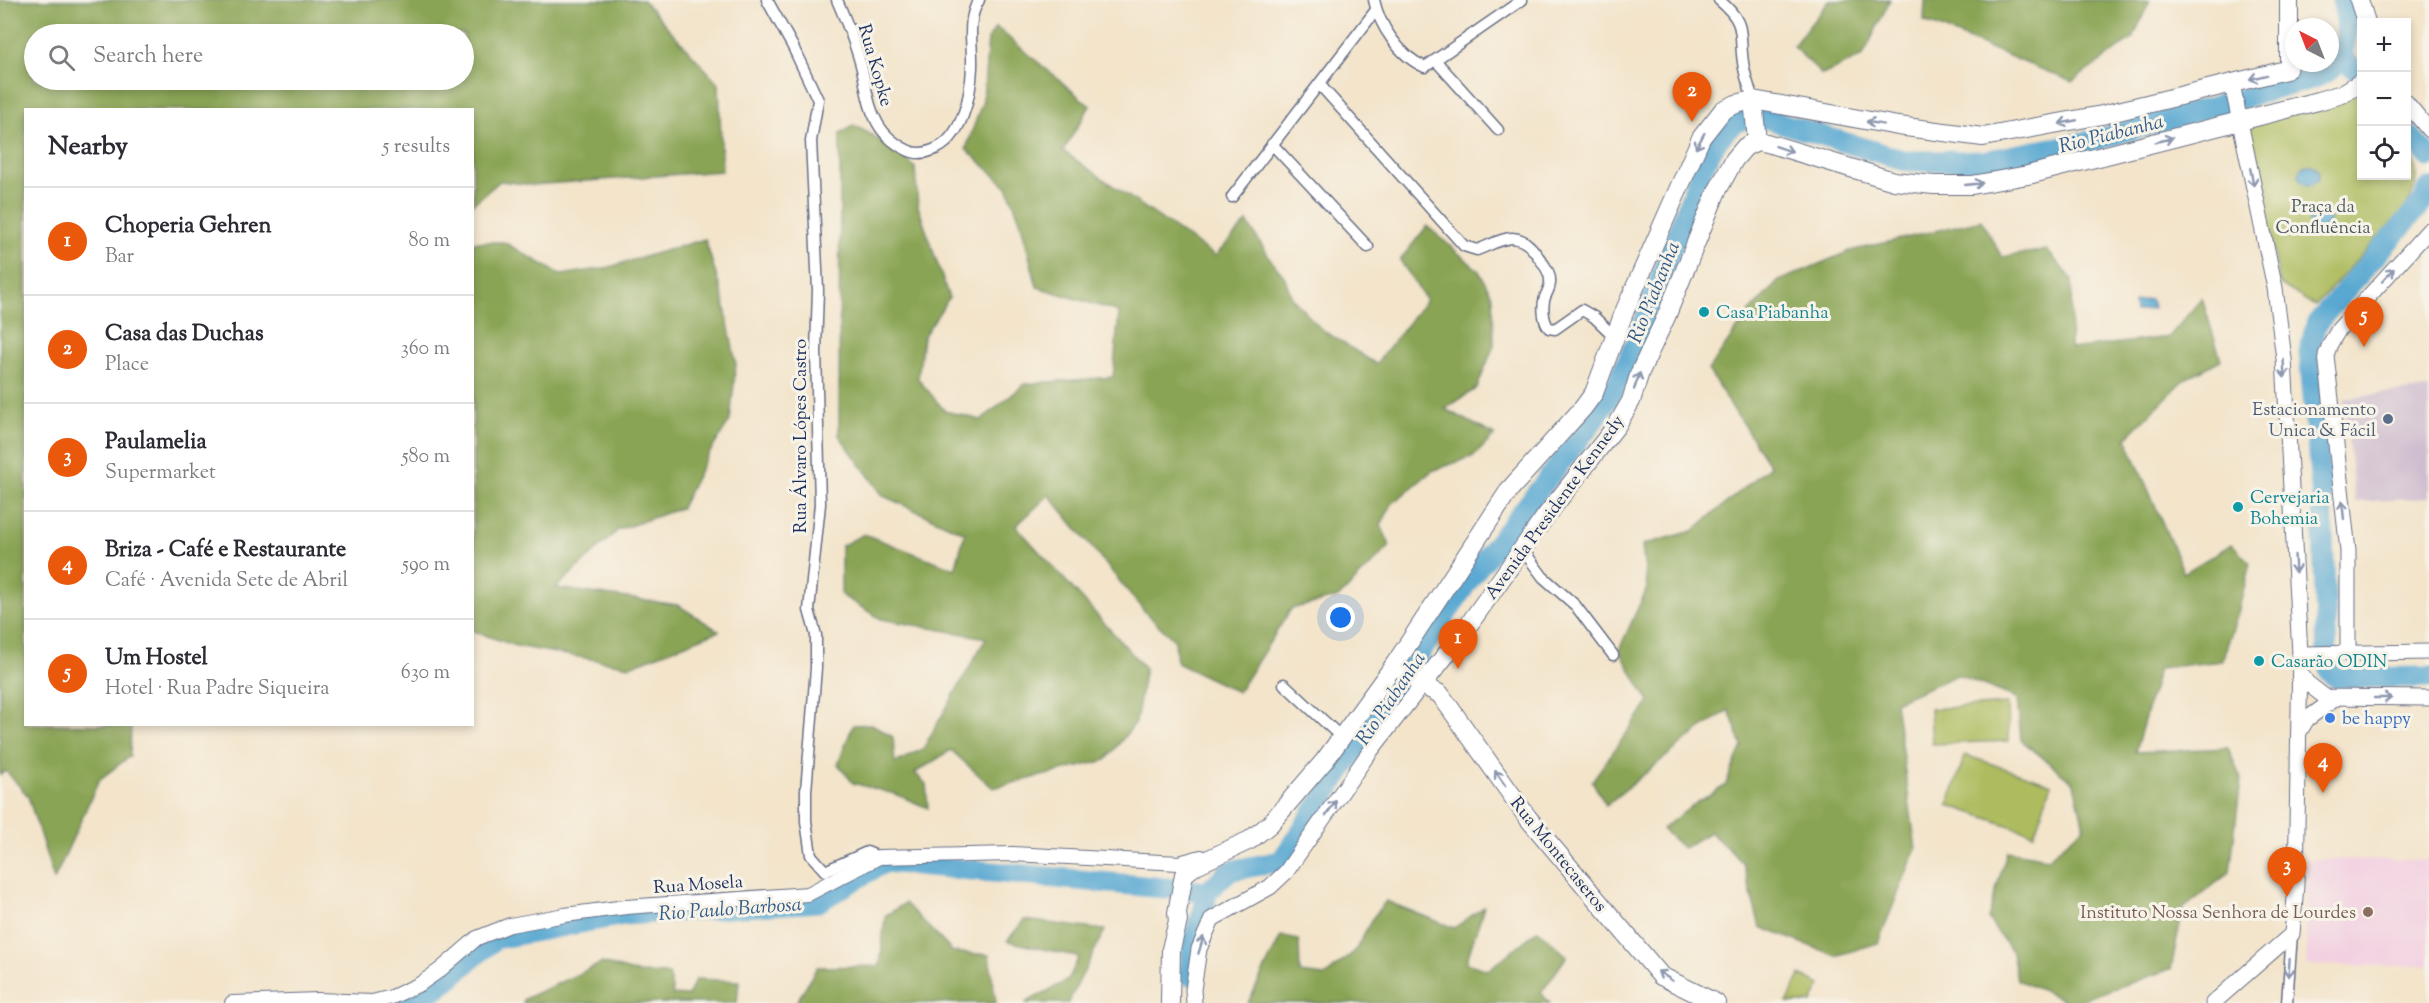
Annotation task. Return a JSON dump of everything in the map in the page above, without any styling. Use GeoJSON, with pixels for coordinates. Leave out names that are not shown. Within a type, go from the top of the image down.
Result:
{"type":"FeatureCollection","features":[{"type":"Feature","properties":{"kind":"main road","name":"Avenida Presidente Kennedy"},"geometry":{"type":"LineString","coordinates":[[1181,869],[1197,865],[1250,840],[1270,824],[1325,760],[1340,736],[1395,664],[1510,489],[1594,393],[1647,258],[1701,138],[1723,110],[1753,100],[1920,130],[1983,137],[2102,115],[2232,86],[2286,70],[2289,66],[2289,0]]}},
{"type":"Feature","properties":{"kind":"main road"},"geometry":{"type":"LineString","coordinates":[[2359,0],[2366,18]]}},
{"type":"Feature","properties":{"kind":"main road"},"geometry":{"type":"LineString","coordinates":[[1753,100],[1757,141],[1894,181],[1934,185],[1972,185],[2037,172],[2239,117],[2342,94],[2357,85]]}},
{"type":"Feature","properties":{"kind":"main road"},"geometry":{"type":"LineString","coordinates":[[2213,1003],[2292,934],[2296,885],[2300,672],[2306,654],[2280,323],[2232,86]]}},
{"type":"Feature","properties":{"kind":"main road"},"geometry":{"type":"LineString","coordinates":[[2411,108],[2429,130]]}},
{"type":"Feature","properties":{"kind":"main road","name":"Avenida Presidente Kennedy"},"geometry":{"type":"LineString","coordinates":[[1422,685],[1460,637],[1559,499],[1617,425],[1631,401],[1640,372],[1666,317],[1716,193],[1734,160],[1745,147],[1757,141]]}},
{"type":"Feature","properties":{"kind":"main road"},"geometry":{"type":"LineString","coordinates":[[2346,652],[2348,551],[2326,355],[2339,329],[2429,230]]}},
{"type":"Feature","properties":{"kind":"main road"},"geometry":{"type":"LineString","coordinates":[[2306,654],[2429,652]]}},
{"type":"Feature","properties":{"kind":"main road","name":"Rua Montecaseros"},"geometry":{"type":"LineString","coordinates":[[1395,664],[1422,685],[1440,694],[1528,818],[1661,976],[1716,1003]]}},
{"type":"Feature","properties":{"kind":"main road"},"geometry":{"type":"LineString","coordinates":[[2300,672],[2317,692],[2325,697],[2429,698]]}},
{"type":"Feature","properties":{"kind":"main road"},"geometry":{"type":"LineString","coordinates":[[1194,1003],[1193,990],[1199,950],[1212,919],[1270,887],[1286,872],[1366,757],[1422,685]]}},
{"type":"Feature","properties":{"kind":"main road"},"geometry":{"type":"LineString","coordinates":[[2299,732],[2307,719],[2336,698]]}},
{"type":"Feature","properties":{"kind":"main road"},"geometry":{"type":"LineString","coordinates":[[1170,1003],[1171,949],[1178,921],[1181,869]]}},
{"type":"Feature","properties":{"kind":"street","name":"Rua Álvaro Lópes Castro"},"geometry":{"type":"LineString","coordinates":[[767,0],[793,47],[818,100],[811,141],[818,290],[816,351],[820,504],[809,610],[816,635],[816,657],[807,771],[808,840],[811,855],[825,871],[867,852],[879,857]]}},
{"type":"Feature","properties":{"kind":"street","name":"Rua Kopke"},"geometry":{"type":"LineString","coordinates":[[837,0],[857,51],[874,117],[893,141],[909,151],[923,154],[937,149],[950,140],[956,132],[965,107],[972,70],[970,21],[973,9],[979,0]]}},
{"type":"Feature","properties":{"kind":"street"},"geometry":{"type":"LineString","coordinates":[[1375,5],[1389,34],[1411,58],[1425,67],[1522,0]]}},
{"type":"Feature","properties":{"kind":"street"},"geometry":{"type":"LineString","coordinates":[[1719,0],[1730,9],[1738,21],[1743,37],[1743,66],[1753,100]]}},
{"type":"Feature","properties":{"kind":"street"},"geometry":{"type":"LineString","coordinates":[[1232,197],[1320,86],[1375,5]]}},
{"type":"Feature","properties":{"kind":"street"},"geometry":{"type":"LineString","coordinates":[[1436,61],[1498,130]]}},
{"type":"Feature","properties":{"kind":"street"},"geometry":{"type":"LineString","coordinates":[[1320,86],[1464,246],[1477,250],[1509,237],[1516,237],[1524,240],[1534,250],[1550,279],[1544,321],[1549,328],[1555,329],[1582,310],[1594,317],[1615,337]]}},
{"type":"Feature","properties":{"kind":"street"},"geometry":{"type":"LineString","coordinates":[[1272,144],[1368,247]]}},
{"type":"Feature","properties":{"kind":"street"},"geometry":{"type":"LineString","coordinates":[[1523,550],[1543,577],[1575,605],[1613,655]]}},
{"type":"Feature","properties":{"kind":"street"},"geometry":{"type":"LineString","coordinates":[[1284,684],[1340,736]]}},
{"type":"Feature","properties":{"kind":"street","name":"Rua Mosela"},"geometry":{"type":"LineString","coordinates":[[232,1003],[318,1000],[372,1002],[392,997],[420,984],[441,970],[477,938],[510,926],[565,915],[626,907],[808,894],[879,857],[1013,854],[1181,869]]}},
{"type":"Feature","properties":{"kind":"street"},"geometry":{"type":"LineString","coordinates":[[2287,1003],[2292,934]]}},
{"type":"Feature","properties":{"kind":"shaded area"},"geometry":{"type":"Polygon","coordinates":[[[2429,389],[2429,498],[2355,502],[2344,399],[2429,389]]]}},
{"type":"Feature","properties":{"kind":"shaded area","name":"Instituto Nossa Senhora de Lourdes"},"geometry":{"type":"Polygon","coordinates":[[[2307,859],[2429,860],[2429,966],[2306,965],[2307,859]]]}},
{"type":"Feature","properties":{"kind":"green space"},"geometry":{"type":"Polygon","coordinates":[[[0,0],[643,0],[719,84],[722,171],[533,185],[500,181],[474,203],[474,108],[24,108],[24,726],[131,726],[130,756],[99,780],[54,880],[28,796],[6,771],[0,775],[0,0]]]}},
{"type":"Feature","properties":{"kind":"green space"},"geometry":{"type":"Polygon","coordinates":[[[1830,0],[1890,0],[1863,56],[1822,75],[1793,46],[1830,0]]]}},
{"type":"Feature","properties":{"kind":"green space"},"geometry":{"type":"Polygon","coordinates":[[[1925,0],[2150,0],[2133,38],[2072,82],[1924,21],[1925,0]]]}},
{"type":"Feature","properties":{"kind":"green space"},"geometry":{"type":"Polygon","coordinates":[[[996,27],[1090,106],[1063,151],[1215,256],[1247,222],[1284,276],[1292,298],[1321,329],[1376,364],[1426,300],[1400,260],[1427,226],[1479,271],[1493,297],[1494,345],[1477,388],[1445,409],[1495,435],[1474,456],[1432,471],[1392,504],[1381,525],[1390,546],[1339,597],[1291,609],[1238,692],[1177,663],[1175,641],[1145,612],[1049,495],[1016,526],[1145,668],[1136,722],[1106,760],[993,788],[951,750],[915,773],[926,784],[928,808],[895,794],[853,783],[838,764],[853,725],[872,724],[893,737],[895,763],[923,749],[986,638],[881,619],[841,595],[841,546],[864,534],[955,569],[965,533],[883,496],[839,435],[840,134],[854,125],[890,145],[915,167],[918,206],[949,298],[923,337],[918,379],[945,411],[981,420],[1025,384],[1113,377],[1119,312],[1037,287],[1020,220],[1007,187],[966,149],[983,100],[988,39],[996,27]]]}},
{"type":"Feature","properties":{"kind":"green space","name":"Praça da Confluência"},"geometry":{"type":"Polygon","coordinates":[[[2355,93],[2357,95],[2357,180],[2411,180],[2411,157],[2414,164],[2415,186],[2406,207],[2315,306],[2280,284],[2249,124],[2355,93]]]}},
{"type":"Feature","properties":{"kind":"green space"},"geometry":{"type":"Polygon","coordinates":[[[1981,220],[2002,257],[2047,250],[2072,280],[2070,349],[2169,337],[2202,298],[2221,360],[2185,379],[2126,438],[2184,573],[2232,544],[2250,563],[2238,613],[2222,661],[2159,668],[2135,752],[2228,748],[2241,779],[2230,872],[2183,909],[2171,969],[2072,1003],[2017,980],[2012,952],[1988,919],[2007,851],[2048,858],[2084,827],[2074,783],[2021,740],[2017,698],[1957,675],[1895,702],[1916,849],[1878,943],[1836,956],[1760,927],[1743,863],[1710,832],[1683,848],[1662,829],[1696,803],[1725,786],[1742,746],[1729,710],[1698,731],[1606,805],[1592,781],[1649,702],[1619,650],[1647,588],[1642,545],[1693,531],[1770,466],[1708,370],[1750,311],[1779,281],[1850,251],[1981,220]]]}},
{"type":"Feature","properties":{"kind":"green space"},"geometry":{"type":"Polygon","coordinates":[[[705,239],[723,297],[736,364],[730,421],[706,458],[681,508],[618,530],[556,588],[678,605],[719,631],[630,666],[516,646],[474,631],[474,242],[504,242],[561,275],[606,268],[705,239]]]}},
{"type":"Feature","properties":{"kind":"green space"},"geometry":{"type":"Polygon","coordinates":[[[2008,704],[2009,741],[1932,744],[1930,709],[2008,704]]]}},
{"type":"Feature","properties":{"kind":"green space"},"geometry":{"type":"Polygon","coordinates":[[[1965,755],[2052,784],[2034,834],[1948,805],[1965,755]]]}},
{"type":"Feature","properties":{"kind":"green space"},"geometry":{"type":"Polygon","coordinates":[[[1386,901],[1454,928],[1484,907],[1466,963],[1488,970],[1538,930],[1567,956],[1541,993],[1550,1003],[1248,1003],[1281,936],[1299,940],[1300,973],[1325,976],[1355,951],[1372,919],[1386,901]]]}},
{"type":"Feature","properties":{"kind":"green space"},"geometry":{"type":"Polygon","coordinates":[[[905,903],[953,952],[989,955],[996,1003],[796,1003],[817,967],[880,966],[885,916],[905,903]]]}},
{"type":"Feature","properties":{"kind":"green space"},"geometry":{"type":"Polygon","coordinates":[[[1024,920],[1105,930],[1068,1003],[1025,1003],[1068,980],[1079,957],[1007,941],[1024,920]]]}},
{"type":"Feature","properties":{"kind":"green space"},"geometry":{"type":"Polygon","coordinates":[[[602,963],[638,973],[669,974],[673,995],[688,996],[696,979],[739,981],[737,1003],[523,1003],[524,999],[602,963]]]}},
{"type":"Feature","properties":{"kind":"green space"},"geometry":{"type":"Polygon","coordinates":[[[1800,975],[1820,985],[1812,1003],[1787,1003],[1800,975]]]}},
{"type":"Feature","properties":{"kind":"water"},"geometry":{"type":"Polygon","coordinates":[[[2309,165],[2316,168],[2319,175],[2316,182],[2309,185],[2302,182],[2299,175],[2302,168],[2309,165]]]}},
{"type":"Feature","properties":{"kind":"water"},"geometry":{"type":"Polygon","coordinates":[[[2319,210],[2326,213],[2329,220],[2326,227],[2319,230],[2312,227],[2309,220],[2312,213],[2319,210]]]}},
{"type":"Feature","properties":{"kind":"water"},"geometry":{"type":"Polygon","coordinates":[[[2151,299],[2153,308],[2135,312],[2134,302],[2151,299]]]}},
{"type":"Feature","properties":{"kind":"waterway","name":"Rio Piabanha"},"geometry":{"type":"LineString","coordinates":[[1189,975],[1193,941],[1207,892],[1229,871],[1281,861],[1473,574],[1597,416],[1614,390],[1638,338],[1702,168],[1719,139],[1730,127],[1744,119],[1768,119],[1906,161],[1983,161],[2095,140],[2308,80],[2327,72],[2336,64],[2344,47],[2346,28],[2342,0]]}},
{"type":"Feature","properties":{"kind":"waterway"},"geometry":{"type":"LineString","coordinates":[[2342,54],[2357,73]]}},
{"type":"Feature","properties":{"kind":"waterway"},"geometry":{"type":"LineString","coordinates":[[2411,137],[2429,157]]}},
{"type":"Feature","properties":{"kind":"waterway"},"geometry":{"type":"LineString","coordinates":[[2429,188],[2423,202],[2316,324],[2309,352],[2322,498],[2327,663],[2330,673],[2337,678],[2429,677]]}},
{"type":"Feature","properties":{"kind":"waterway","name":"Rio Paulo Barbosa"},"geometry":{"type":"LineString","coordinates":[[408,1003],[438,988],[495,939],[624,915],[818,902],[885,862],[1207,892]]}},
{"type":"Feature","properties":{"kind":"place","name":"Casa das Duchas"},"geometry":{"type":"Point","coordinates":[1692,122]}},
{"type":"Feature","properties":{"kind":"place","name":"Casa Piabanha"},"geometry":{"type":"Point","coordinates":[1704,312]}},
{"type":"Feature","properties":{"kind":"place","name":"Um Hostel"},"geometry":{"type":"Point","coordinates":[2364,347]}},
{"type":"Feature","properties":{"kind":"place","name":"Estacionamento Unica & Fácil"},"geometry":{"type":"Point","coordinates":[2388,419]}},
{"type":"Feature","properties":{"kind":"place","name":"Cervejaria Bohemia"},"geometry":{"type":"Point","coordinates":[2238,507]}},
{"type":"Feature","properties":{"kind":"place","name":"Casarão ODIN"},"geometry":{"type":"Point","coordinates":[2259,661]}},
{"type":"Feature","properties":{"kind":"place","name":"Choperia Gehren"},"geometry":{"type":"Point","coordinates":[1458,669]}},
{"type":"Feature","properties":{"kind":"place","name":"be happy"},"geometry":{"type":"Point","coordinates":[2330,718]}},
{"type":"Feature","properties":{"kind":"place","name":"Briza - Café e Restaurante"},"geometry":{"type":"Point","coordinates":[2323,793]}},
{"type":"Feature","properties":{"kind":"place","name":"Paulamelia"},"geometry":{"type":"Point","coordinates":[2287,897]}},
{"type":"Feature","properties":{"kind":"place","name":"Instituto Nossa Senhora de Lourdes"},"geometry":{"type":"Point","coordinates":[2368,912]}}]}
